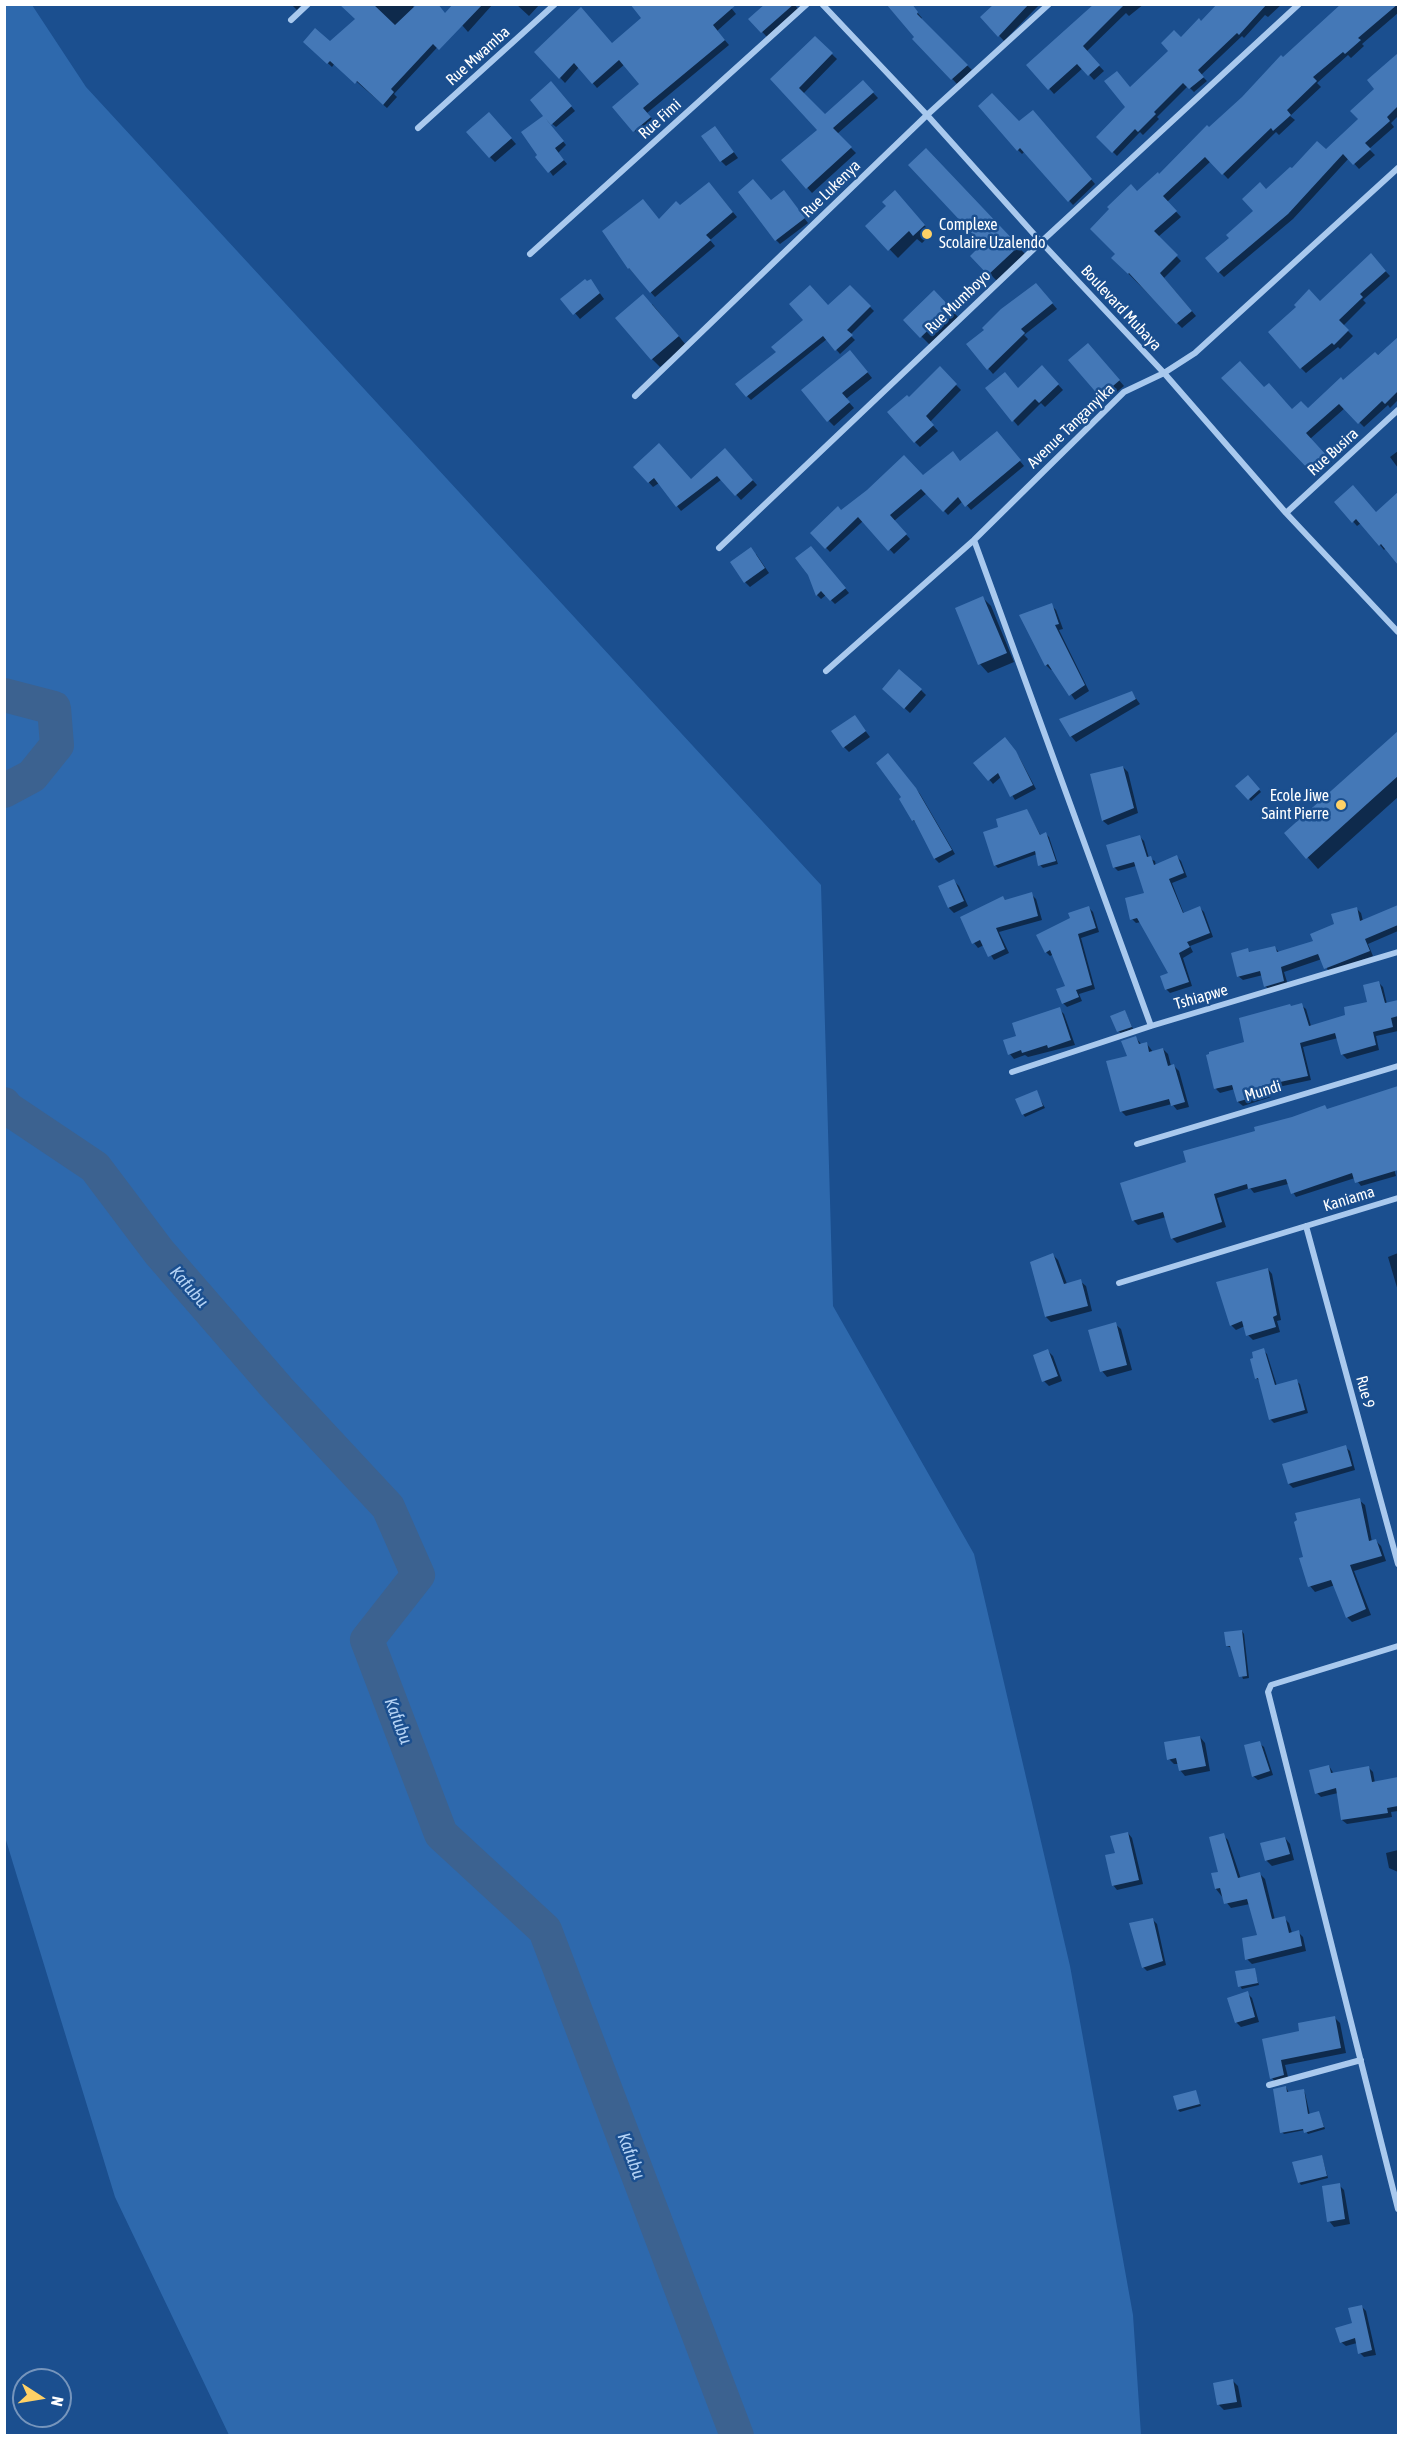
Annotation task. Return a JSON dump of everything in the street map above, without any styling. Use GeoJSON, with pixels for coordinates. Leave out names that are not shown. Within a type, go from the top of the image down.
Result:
{"type":"FeatureCollection","features":[{"type":"Feature","properties":{"kind":"street"},"geometry":{"type":"LineString","coordinates":[[291,20],[308,4]]}},
{"type":"Feature","properties":{"kind":"street","name":"Rue Mwamba"},"geometry":{"type":"LineString","coordinates":[[418,128],[555,4]]}},
{"type":"Feature","properties":{"kind":"street","name":"Rue Fimi"},"geometry":{"type":"LineString","coordinates":[[530,254],[807,4]]}},
{"type":"Feature","properties":{"kind":"street","name":"Boulevard Mubaya"},"geometry":{"type":"LineString","coordinates":[[822,4],[1164,373],[1287,513],[1398,632]]}},
{"type":"Feature","properties":{"kind":"street","name":"Rue Lukenya"},"geometry":{"type":"LineString","coordinates":[[635,396],[927,115],[1049,4]]}},
{"type":"Feature","properties":{"kind":"street","name":"Rue Mumboyo"},"geometry":{"type":"LineString","coordinates":[[719,548],[1041,242],[1299,4]]}},
{"type":"Feature","properties":{"kind":"street","name":"Avenue Tanganyika"},"geometry":{"type":"LineString","coordinates":[[826,671],[974,540],[1124,392],[1164,373],[1196,353],[1398,168]]}},
{"type":"Feature","properties":{"kind":"street","name":"Rue Busira"},"geometry":{"type":"LineString","coordinates":[[1287,513],[1398,410]]}},
{"type":"Feature","properties":{"kind":"street"},"geometry":{"type":"LineString","coordinates":[[974,540],[1150,1026]]}},
{"type":"Feature","properties":{"kind":"street","name":"Tshiapwe"},"geometry":{"type":"LineString","coordinates":[[1012,1072],[1150,1026],[1398,952]]}},
{"type":"Feature","properties":{"kind":"street","name":"Mundi"},"geometry":{"type":"LineString","coordinates":[[1137,1144],[1398,1066]]}},
{"type":"Feature","properties":{"kind":"street","name":"Kaniama"},"geometry":{"type":"LineString","coordinates":[[1119,1283],[1398,1198]]}},
{"type":"Feature","properties":{"kind":"street","name":"Rue 9"},"geometry":{"type":"LineString","coordinates":[[1306,1226],[1398,1564]]}},
{"type":"Feature","properties":{"kind":"street"},"geometry":{"type":"LineString","coordinates":[[1398,1646],[1271,1685],[1268,1692],[1398,2209]]}},
{"type":"Feature","properties":{"kind":"street"},"geometry":{"type":"LineString","coordinates":[[1269,2085],[1361,2060]]}},
{"type":"Feature","properties":{"kind":"shaded area"},"geometry":{"type":"Polygon","coordinates":[[[4,5],[32,5],[86,87],[821,885],[833,1306],[974,1554],[1070,1966],[1133,2315],[1141,2435],[229,2435],[115,2197],[5,1837],[4,5]]]}},
{"type":"Feature","properties":{"kind":"building"},"geometry":{"type":"Polygon","coordinates":[[[339,4],[373,4],[395,25],[417,4],[438,4],[445,13],[453,4],[483,4],[439,50],[433,44],[391,89],[394,92],[383,105],[357,81],[355,84],[330,61],[327,64],[303,42],[315,28],[330,41],[355,19],[339,4]]]}},
{"type":"Feature","properties":{"kind":"building"},"geometry":{"type":"Polygon","coordinates":[[[630,4],[737,4],[713,25],[725,40],[643,108],[651,117],[633,132],[612,107],[639,84],[619,60],[592,84],[574,63],[559,79],[534,52],[581,7],[612,43],[641,18],[630,4]]]}},
{"type":"Feature","properties":{"kind":"building"},"geometry":{"type":"Polygon","coordinates":[[[765,4],[794,4],[761,33],[748,19],[765,4]]]}},
{"type":"Feature","properties":{"kind":"building"},"geometry":{"type":"Polygon","coordinates":[[[886,4],[912,4],[917,14],[968,65],[951,80],[912,39],[914,37],[886,4]]]}},
{"type":"Feature","properties":{"kind":"building"},"geometry":{"type":"Polygon","coordinates":[[[994,4],[1029,4],[998,37],[980,17],[994,4]]]}},
{"type":"Feature","properties":{"kind":"building"},"geometry":{"type":"Polygon","coordinates":[[[1094,4],[1125,4],[1083,46],[1100,65],[1088,76],[1077,64],[1048,90],[1026,65],[1094,4]]]}},
{"type":"Feature","properties":{"kind":"building"},"geometry":{"type":"Polygon","coordinates":[[[1217,4],[1267,4],[1239,35],[1237,33],[1198,70],[1204,77],[1189,89],[1183,83],[1138,132],[1135,129],[1112,153],[1096,137],[1125,107],[1104,81],[1117,71],[1130,87],[1168,51],[1161,43],[1174,30],[1181,37],[1199,18],[1201,21],[1217,4]]]}},
{"type":"Feature","properties":{"kind":"building"},"geometry":{"type":"Polygon","coordinates":[[[1341,4],[1398,4],[1358,38],[1361,40],[1345,54],[1343,52],[1313,77],[1317,81],[1287,110],[1291,115],[1273,131],[1271,128],[1222,175],[1205,157],[1163,196],[1177,211],[1154,231],[1178,255],[1160,273],[1192,311],[1176,324],[1129,273],[1111,258],[1115,254],[1090,229],[1109,209],[1107,207],[1131,184],[1137,191],[1158,172],[1159,174],[1207,125],[1209,127],[1242,97],[1281,55],[1283,57],[1341,4]]]}},
{"type":"Feature","properties":{"kind":"building"},"geometry":{"type":"Polygon","coordinates":[[[815,36],[833,53],[799,88],[825,114],[863,80],[874,92],[833,128],[852,147],[806,189],[781,160],[817,130],[770,79],[815,36]]]}},
{"type":"Feature","properties":{"kind":"building"},"geometry":{"type":"Polygon","coordinates":[[[1398,53],[1398,106],[1387,117],[1390,121],[1365,143],[1371,149],[1353,165],[1343,154],[1288,214],[1218,273],[1205,258],[1229,238],[1226,235],[1253,211],[1242,199],[1260,182],[1266,189],[1290,167],[1292,168],[1317,141],[1326,149],[1358,119],[1350,111],[1374,89],[1367,80],[1398,53]]]}},
{"type":"Feature","properties":{"kind":"building"},"geometry":{"type":"Polygon","coordinates":[[[551,81],[572,106],[551,125],[545,118],[564,141],[555,148],[564,160],[548,173],[535,157],[537,155],[521,132],[543,116],[530,100],[551,81]]]}},
{"type":"Feature","properties":{"kind":"building"},"geometry":{"type":"Polygon","coordinates":[[[992,93],[1019,121],[1033,110],[1092,179],[1068,202],[1020,148],[1017,151],[978,106],[992,93]]]}},
{"type":"Feature","properties":{"kind":"building"},"geometry":{"type":"Polygon","coordinates":[[[489,112],[512,138],[489,158],[466,132],[489,112]]]}},
{"type":"Feature","properties":{"kind":"building"},"geometry":{"type":"Polygon","coordinates":[[[715,126],[734,152],[720,162],[701,136],[715,126]]]}},
{"type":"Feature","properties":{"kind":"building"},"geometry":{"type":"Polygon","coordinates":[[[926,148],[1019,246],[988,275],[970,256],[982,244],[908,165],[926,148]]]}},
{"type":"Feature","properties":{"kind":"building"},"geometry":{"type":"Polygon","coordinates":[[[753,179],[771,200],[784,190],[805,218],[775,241],[738,192],[753,179]]]}},
{"type":"Feature","properties":{"kind":"building"},"geometry":{"type":"Polygon","coordinates":[[[709,182],[733,212],[706,235],[711,240],[650,293],[628,269],[602,231],[643,199],[659,219],[676,201],[680,205],[709,182]]]}},
{"type":"Feature","properties":{"kind":"building"},"geometry":{"type":"Polygon","coordinates":[[[895,190],[925,225],[913,236],[909,231],[888,251],[865,226],[886,206],[882,202],[895,190]]]}},
{"type":"Feature","properties":{"kind":"building"},"geometry":{"type":"Polygon","coordinates":[[[1371,253],[1386,271],[1360,294],[1363,297],[1339,320],[1349,330],[1334,345],[1332,343],[1300,369],[1268,332],[1296,307],[1294,305],[1309,289],[1320,301],[1371,253]]]}},
{"type":"Feature","properties":{"kind":"building"},"geometry":{"type":"Polygon","coordinates":[[[585,279],[587,281],[591,279],[600,293],[573,315],[560,299],[585,279]]]}},
{"type":"Feature","properties":{"kind":"building"},"geometry":{"type":"Polygon","coordinates":[[[1036,283],[1053,303],[1021,329],[1025,333],[987,370],[966,344],[984,330],[982,328],[1001,309],[1036,283]]]}},
{"type":"Feature","properties":{"kind":"building"},"geometry":{"type":"Polygon","coordinates":[[[810,285],[828,305],[850,285],[871,306],[847,330],[853,335],[835,351],[823,336],[746,397],[735,384],[776,352],[771,347],[803,320],[789,304],[810,285]]]}},
{"type":"Feature","properties":{"kind":"building"},"geometry":{"type":"Polygon","coordinates":[[[934,290],[951,308],[920,338],[903,320],[934,290]]]}},
{"type":"Feature","properties":{"kind":"building"},"geometry":{"type":"Polygon","coordinates":[[[643,294],[679,336],[651,360],[615,318],[643,294]]]}},
{"type":"Feature","properties":{"kind":"building"},"geometry":{"type":"Polygon","coordinates":[[[1398,337],[1398,391],[1385,404],[1382,401],[1358,424],[1339,404],[1306,433],[1328,457],[1311,472],[1221,378],[1240,361],[1264,387],[1269,383],[1292,409],[1301,401],[1308,408],[1341,377],[1343,380],[1375,352],[1378,355],[1398,337]]]}},
{"type":"Feature","properties":{"kind":"building"},"geometry":{"type":"Polygon","coordinates":[[[1088,343],[1120,380],[1100,397],[1068,360],[1088,343]]]}},
{"type":"Feature","properties":{"kind":"building"},"geometry":{"type":"Polygon","coordinates":[[[850,350],[868,372],[842,393],[850,402],[827,422],[801,390],[850,350]]]}},
{"type":"Feature","properties":{"kind":"building"},"geometry":{"type":"Polygon","coordinates":[[[1042,365],[1059,384],[1039,403],[1035,399],[1012,422],[985,388],[1005,372],[1018,388],[1042,365]]]}},
{"type":"Feature","properties":{"kind":"building"},"geometry":{"type":"Polygon","coordinates":[[[940,366],[957,384],[926,416],[934,425],[914,443],[887,412],[907,395],[909,397],[940,366]]]}},
{"type":"Feature","properties":{"kind":"building"},"geometry":{"type":"Polygon","coordinates":[[[997,431],[1021,460],[965,507],[958,497],[943,512],[921,489],[890,515],[907,534],[888,551],[858,517],[825,549],[810,533],[838,506],[841,510],[867,490],[904,455],[923,475],[953,451],[960,461],[997,431]]]}},
{"type":"Feature","properties":{"kind":"building"},"geometry":{"type":"Polygon","coordinates":[[[659,443],[691,479],[725,448],[753,480],[735,496],[717,476],[676,507],[654,478],[648,483],[633,467],[659,443]]]}},
{"type":"Feature","properties":{"kind":"building"},"geometry":{"type":"Polygon","coordinates":[[[1353,485],[1376,512],[1398,492],[1398,565],[1356,519],[1352,523],[1334,502],[1353,485]]]}},
{"type":"Feature","properties":{"kind":"building"},"geometry":{"type":"Polygon","coordinates":[[[811,546],[846,588],[830,601],[821,591],[816,596],[808,575],[795,558],[811,546]]]}},
{"type":"Feature","properties":{"kind":"building"},"geometry":{"type":"Polygon","coordinates":[[[751,547],[765,568],[744,583],[730,562],[751,547]]]}},
{"type":"Feature","properties":{"kind":"building"},"geometry":{"type":"Polygon","coordinates":[[[983,596],[1007,653],[978,665],[955,608],[983,596]]]}},
{"type":"Feature","properties":{"kind":"building"},"geometry":{"type":"Polygon","coordinates":[[[1052,603],[1059,624],[1055,625],[1085,685],[1069,696],[1048,664],[1045,666],[1019,615],[1052,603]]]}},
{"type":"Feature","properties":{"kind":"building"},"geometry":{"type":"Polygon","coordinates":[[[899,669],[922,689],[904,709],[882,689],[899,669]]]}},
{"type":"Feature","properties":{"kind":"building"},"geometry":{"type":"Polygon","coordinates":[[[1132,691],[1136,699],[1070,737],[1059,719],[1132,691]]]}},
{"type":"Feature","properties":{"kind":"building"},"geometry":{"type":"Polygon","coordinates":[[[855,715],[866,731],[843,748],[831,731],[855,715]]]}},
{"type":"Feature","properties":{"kind":"building","name":"Ecole Jiwe Saint Pierre"},"geometry":{"type":"Polygon","coordinates":[[[1398,731],[1398,776],[1306,859],[1284,833],[1398,731]]]}},
{"type":"Feature","properties":{"kind":"building"},"geometry":{"type":"Polygon","coordinates":[[[1005,737],[1016,751],[1033,785],[1010,797],[998,773],[988,781],[973,763],[1005,737]]]}},
{"type":"Feature","properties":{"kind":"building"},"geometry":{"type":"Polygon","coordinates":[[[888,753],[916,788],[952,850],[934,859],[914,820],[912,821],[899,799],[901,797],[876,763],[888,753]]]}},
{"type":"Feature","properties":{"kind":"building"},"geometry":{"type":"Polygon","coordinates":[[[1123,766],[1134,808],[1102,821],[1090,774],[1123,766]]]}},
{"type":"Feature","properties":{"kind":"building"},"geometry":{"type":"Polygon","coordinates":[[[1248,775],[1260,789],[1248,800],[1235,786],[1248,775]]]}},
{"type":"Feature","properties":{"kind":"building"},"geometry":{"type":"Polygon","coordinates":[[[1027,809],[1040,835],[1046,832],[1056,861],[1038,866],[1035,851],[994,866],[983,832],[998,827],[996,819],[1027,809]]]}},
{"type":"Feature","properties":{"kind":"building"},"geometry":{"type":"Polygon","coordinates":[[[1140,835],[1147,857],[1151,856],[1154,865],[1177,855],[1184,873],[1169,879],[1183,913],[1200,906],[1210,933],[1187,942],[1190,947],[1179,953],[1189,982],[1165,990],[1160,976],[1168,973],[1137,918],[1130,920],[1125,898],[1144,893],[1134,862],[1113,868],[1106,845],[1140,835]]]}},
{"type":"Feature","properties":{"kind":"building"},"geometry":{"type":"Polygon","coordinates":[[[954,879],[964,901],[948,908],[938,886],[954,879]]]}},
{"type":"Feature","properties":{"kind":"building"},"geometry":{"type":"Polygon","coordinates":[[[1032,892],[1038,916],[996,928],[1005,949],[988,957],[980,940],[972,944],[960,917],[1003,896],[1005,900],[1032,892]]]}},
{"type":"Feature","properties":{"kind":"building"},"geometry":{"type":"Polygon","coordinates":[[[1398,905],[1398,925],[1365,939],[1370,951],[1324,969],[1318,954],[1281,967],[1284,981],[1264,987],[1260,971],[1237,977],[1231,953],[1248,948],[1249,952],[1275,946],[1277,952],[1313,941],[1310,934],[1334,924],[1331,914],[1357,907],[1360,921],[1398,905]]]}},
{"type":"Feature","properties":{"kind":"building"},"geometry":{"type":"Polygon","coordinates":[[[1089,906],[1096,928],[1078,934],[1092,985],[1076,990],[1079,997],[1062,1004],[1056,989],[1065,986],[1050,950],[1045,953],[1036,935],[1070,918],[1068,913],[1089,906]]]}},
{"type":"Feature","properties":{"kind":"building"},"geometry":{"type":"Polygon","coordinates":[[[1379,981],[1385,1003],[1398,1000],[1398,1016],[1391,1018],[1393,1027],[1373,1032],[1376,1045],[1341,1055],[1335,1033],[1300,1043],[1308,1076],[1266,1085],[1268,1093],[1237,1102],[1232,1085],[1214,1089],[1206,1055],[1209,1052],[1244,1042],[1239,1018],[1290,1004],[1291,1006],[1302,1003],[1309,1026],[1345,1015],[1344,1007],[1367,1002],[1363,985],[1379,981]]]}},
{"type":"Feature","properties":{"kind":"building"},"geometry":{"type":"Polygon","coordinates":[[[1060,1007],[1071,1040],[1048,1048],[1047,1045],[1008,1055],[1003,1040],[1016,1036],[1012,1023],[1060,1007]]]}},
{"type":"Feature","properties":{"kind":"building"},"geometry":{"type":"Polygon","coordinates":[[[1125,1010],[1132,1027],[1117,1032],[1110,1016],[1125,1010]]]}},
{"type":"Feature","properties":{"kind":"building"},"geometry":{"type":"Polygon","coordinates":[[[1136,1036],[1139,1044],[1147,1042],[1149,1052],[1163,1048],[1168,1066],[1174,1064],[1185,1102],[1171,1106],[1169,1099],[1120,1112],[1106,1061],[1127,1056],[1121,1041],[1136,1036]]]}},
{"type":"Feature","properties":{"kind":"building"},"geometry":{"type":"Polygon","coordinates":[[[1398,1086],[1398,1170],[1355,1183],[1352,1173],[1291,1194],[1286,1179],[1248,1189],[1247,1184],[1214,1194],[1222,1222],[1171,1239],[1163,1212],[1132,1221],[1120,1183],[1186,1162],[1183,1151],[1255,1131],[1254,1127],[1325,1105],[1327,1109],[1398,1086]]]}},
{"type":"Feature","properties":{"kind":"building"},"geometry":{"type":"Polygon","coordinates":[[[1037,1090],[1043,1106],[1022,1115],[1015,1099],[1037,1090]]]}},
{"type":"Feature","properties":{"kind":"building"},"geometry":{"type":"Polygon","coordinates":[[[1053,1253],[1064,1284],[1081,1279],[1088,1306],[1045,1317],[1030,1262],[1053,1253]]]}},
{"type":"Feature","properties":{"kind":"building"},"geometry":{"type":"Polygon","coordinates":[[[1268,1268],[1277,1315],[1273,1317],[1276,1327],[1246,1336],[1242,1321],[1230,1326],[1216,1282],[1268,1268]]]}},
{"type":"Feature","properties":{"kind":"building"},"geometry":{"type":"Polygon","coordinates":[[[1116,1322],[1127,1365],[1100,1372],[1088,1330],[1116,1322]]]}},
{"type":"Feature","properties":{"kind":"building"},"geometry":{"type":"Polygon","coordinates":[[[1264,1348],[1275,1385],[1297,1379],[1305,1410],[1269,1420],[1258,1378],[1255,1379],[1250,1359],[1253,1358],[1252,1352],[1264,1348]]]}},
{"type":"Feature","properties":{"kind":"building"},"geometry":{"type":"Polygon","coordinates":[[[1048,1349],[1058,1376],[1042,1382],[1033,1355],[1048,1349]]]}},
{"type":"Feature","properties":{"kind":"building"},"geometry":{"type":"Polygon","coordinates":[[[1346,1445],[1352,1466],[1288,1484],[1282,1464],[1346,1445]]]}},
{"type":"Feature","properties":{"kind":"building"},"geometry":{"type":"Polygon","coordinates":[[[1360,1498],[1369,1541],[1376,1539],[1382,1556],[1350,1565],[1366,1609],[1346,1618],[1331,1580],[1308,1587],[1299,1558],[1303,1557],[1294,1522],[1297,1520],[1295,1513],[1360,1498]]]}},
{"type":"Feature","properties":{"kind":"building"},"geometry":{"type":"Polygon","coordinates":[[[1242,1630],[1247,1676],[1239,1677],[1230,1646],[1226,1646],[1224,1632],[1242,1630]]]}},
{"type":"Feature","properties":{"kind":"building"},"geometry":{"type":"Polygon","coordinates":[[[1200,1736],[1206,1766],[1179,1771],[1176,1758],[1167,1760],[1164,1742],[1200,1736]]]}},
{"type":"Feature","properties":{"kind":"building"},"geometry":{"type":"Polygon","coordinates":[[[1260,1741],[1270,1771],[1252,1777],[1244,1745],[1260,1741]]]}},
{"type":"Feature","properties":{"kind":"building"},"geometry":{"type":"Polygon","coordinates":[[[1329,1765],[1331,1773],[1369,1766],[1372,1782],[1398,1777],[1398,1806],[1387,1808],[1388,1813],[1341,1820],[1336,1788],[1315,1794],[1309,1770],[1329,1765]]]}},
{"type":"Feature","properties":{"kind":"building"},"geometry":{"type":"Polygon","coordinates":[[[1128,1832],[1139,1880],[1112,1886],[1105,1855],[1115,1853],[1110,1836],[1128,1832]]]}},
{"type":"Feature","properties":{"kind":"building"},"geometry":{"type":"Polygon","coordinates":[[[1224,1833],[1238,1878],[1260,1872],[1272,1919],[1285,1916],[1289,1933],[1299,1930],[1302,1946],[1245,1960],[1242,1938],[1257,1935],[1247,1899],[1224,1904],[1220,1888],[1215,1889],[1211,1873],[1218,1872],[1209,1837],[1224,1833]]]}},
{"type":"Feature","properties":{"kind":"building"},"geometry":{"type":"Polygon","coordinates":[[[1285,1837],[1290,1854],[1265,1861],[1260,1843],[1285,1837]]]}},
{"type":"Feature","properties":{"kind":"building"},"geometry":{"type":"Polygon","coordinates":[[[1153,1918],[1163,1961],[1142,1968],[1129,1923],[1153,1918]]]}},
{"type":"Feature","properties":{"kind":"building"},"geometry":{"type":"Polygon","coordinates":[[[1255,1968],[1258,1983],[1238,1987],[1235,1971],[1255,1968]]]}},
{"type":"Feature","properties":{"kind":"building"},"geometry":{"type":"Polygon","coordinates":[[[1248,1991],[1255,2017],[1235,2023],[1227,1998],[1248,1991]]]}},
{"type":"Feature","properties":{"kind":"building"},"geometry":{"type":"Polygon","coordinates":[[[1335,2016],[1341,2048],[1281,2060],[1284,2075],[1270,2079],[1262,2039],[1299,2031],[1298,2023],[1335,2016]]]}},
{"type":"Feature","properties":{"kind":"building"},"geometry":{"type":"Polygon","coordinates":[[[1286,2086],[1287,2092],[1304,2089],[1308,2114],[1319,2111],[1324,2127],[1304,2133],[1303,2129],[1280,2133],[1273,2089],[1286,2086]]]}},
{"type":"Feature","properties":{"kind":"building"},"geometry":{"type":"Polygon","coordinates":[[[1196,2090],[1200,2104],[1177,2110],[1173,2096],[1196,2090]]]}},
{"type":"Feature","properties":{"kind":"building"},"geometry":{"type":"Polygon","coordinates":[[[1322,2155],[1327,2176],[1298,2183],[1292,2162],[1322,2155]]]}},
{"type":"Feature","properties":{"kind":"building"},"geometry":{"type":"Polygon","coordinates":[[[1340,2183],[1345,2219],[1327,2222],[1322,2186],[1340,2183]]]}},
{"type":"Feature","properties":{"kind":"building"},"geometry":{"type":"Polygon","coordinates":[[[1362,2305],[1372,2350],[1358,2354],[1355,2338],[1340,2343],[1335,2328],[1352,2323],[1348,2308],[1362,2305]]]}},
{"type":"Feature","properties":{"kind":"building"},"geometry":{"type":"Polygon","coordinates":[[[1233,2379],[1237,2402],[1217,2405],[1213,2383],[1233,2379]]]}},
{"type":"Feature","properties":{"kind":"waterway","name":"Kafubu"},"geometry":{"type":"LineString","coordinates":[[4,695],[54,708],[57,745],[32,776],[4,791]]}},
{"type":"Feature","properties":{"kind":"waterway","name":"Kafubu"},"geometry":{"type":"LineString","coordinates":[[4,1104],[95,1167],[159,1252],[278,1389],[388,1507],[418,1575],[367,1640],[441,1834],[545,1930],[737,2436]]}},
{"type":"Feature","properties":{"kind":"place","name":"Complexe Scolaire Uzalendo"},"geometry":{"type":"Point","coordinates":[927,234]}},
{"type":"Feature","properties":{"kind":"place","name":"Ecole Jiwe Saint Pierre"},"geometry":{"type":"Point","coordinates":[1341,805]}}]}
